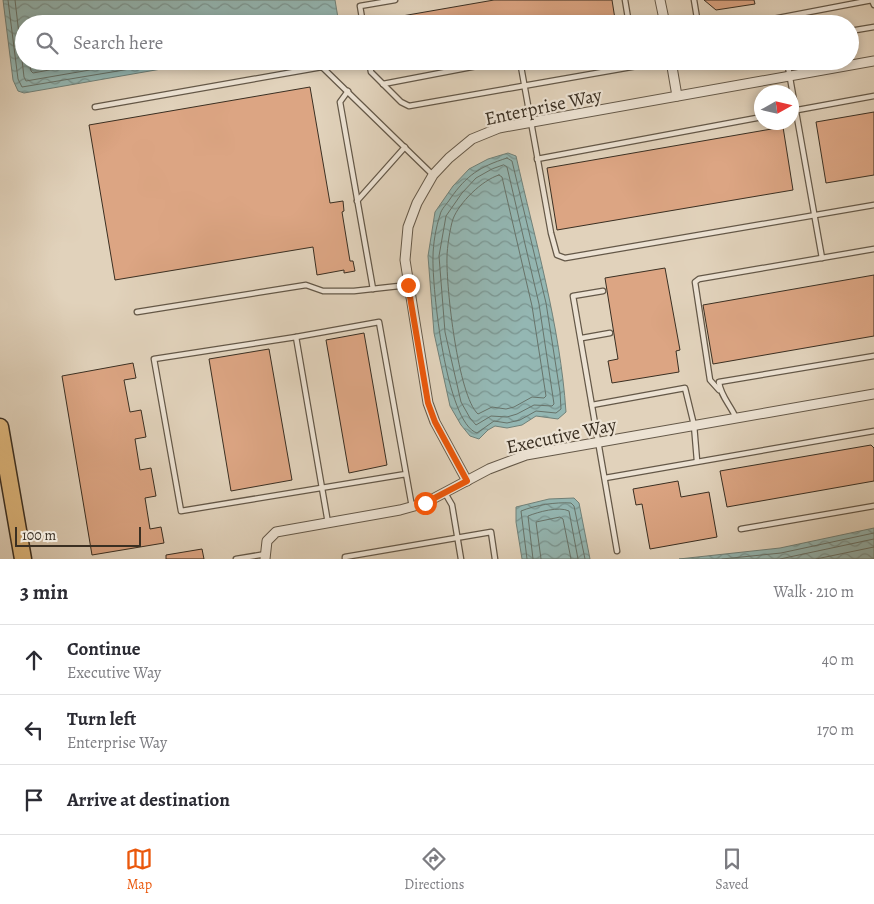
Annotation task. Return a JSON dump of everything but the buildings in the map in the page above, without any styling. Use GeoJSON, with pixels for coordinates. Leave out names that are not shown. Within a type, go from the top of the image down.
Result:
{"type":"FeatureCollection","features":[{"type":"Feature","properties":{"kind":"highway"},"geometry":{"type":"LineString","coordinates":[[0,427],[23,559]]}},
{"type":"Feature","properties":{"kind":"street"},"geometry":{"type":"LineString","coordinates":[[660,0],[663,15]]}},
{"type":"Feature","properties":{"kind":"street","name":"Enterprise Way"},"geometry":{"type":"LineString","coordinates":[[859,64],[874,61]]}},
{"type":"Feature","properties":{"kind":"street"},"geometry":{"type":"LineString","coordinates":[[673,70],[677,96]]}},
{"type":"Feature","properties":{"kind":"street","name":"Enterprise Way"},"geometry":{"type":"LineString","coordinates":[[467,481],[435,422],[428,403],[404,260],[408,227],[417,203],[433,175],[449,158],[472,139],[499,128],[824,70]]}},
{"type":"Feature","properties":{"kind":"street","name":"Executive Way"},"geometry":{"type":"LineString","coordinates":[[266,556],[267,541],[276,532],[425,503],[490,469],[526,455],[874,394]]}},
{"type":"Feature","properties":{"kind":"lane"},"geometry":{"type":"LineString","coordinates":[[362,15],[360,6],[395,0]]}},
{"type":"Feature","properties":{"kind":"lane"},"geometry":{"type":"LineString","coordinates":[[625,0],[628,15]]}},
{"type":"Feature","properties":{"kind":"lane"},"geometry":{"type":"LineString","coordinates":[[694,0],[696,15]]}},
{"type":"Feature","properties":{"kind":"lane"},"geometry":{"type":"LineString","coordinates":[[795,15],[872,0],[874,5]]}},
{"type":"Feature","properties":{"kind":"lane"},"geometry":{"type":"LineString","coordinates":[[859,30],[874,27]]}},
{"type":"Feature","properties":{"kind":"lane"},"geometry":{"type":"LineString","coordinates":[[95,107],[305,70]]}},
{"type":"Feature","properties":{"kind":"lane"},"geometry":{"type":"LineString","coordinates":[[325,70],[433,175]]}},
{"type":"Feature","properties":{"kind":"lane"},"geometry":{"type":"LineString","coordinates":[[371,70],[401,102],[409,106],[613,70]]}},
{"type":"Feature","properties":{"kind":"lane"},"geometry":{"type":"LineString","coordinates":[[383,84],[456,70]]}},
{"type":"Feature","properties":{"kind":"lane"},"geometry":{"type":"LineString","coordinates":[[522,70],[551,232],[557,255],[565,258],[874,205]]}},
{"type":"Feature","properties":{"kind":"lane"},"geometry":{"type":"LineString","coordinates":[[789,70],[791,85]]}},
{"type":"Feature","properties":{"kind":"lane"},"geometry":{"type":"LineString","coordinates":[[348,91],[340,102],[374,289]]}},
{"type":"Feature","properties":{"kind":"lane"},"geometry":{"type":"LineString","coordinates":[[799,110],[874,96]]}},
{"type":"Feature","properties":{"kind":"lane"},"geometry":{"type":"LineString","coordinates":[[537,159],[754,118]]}},
{"type":"Feature","properties":{"kind":"lane"},"geometry":{"type":"LineString","coordinates":[[798,130],[822,258]]}},
{"type":"Feature","properties":{"kind":"lane"},"geometry":{"type":"LineString","coordinates":[[357,201],[405,147]]}},
{"type":"Feature","properties":{"kind":"lane"},"geometry":{"type":"LineString","coordinates":[[736,418],[730,404],[710,380],[695,282],[874,248]]}},
{"type":"Feature","properties":{"kind":"lane"},"geometry":{"type":"LineString","coordinates":[[137,312],[306,285],[323,291],[354,291],[408,285]]}},
{"type":"Feature","properties":{"kind":"lane"},"geometry":{"type":"LineString","coordinates":[[603,291],[573,296],[582,338],[617,551]]}},
{"type":"Feature","properties":{"kind":"lane"},"geometry":{"type":"LineString","coordinates":[[406,474],[181,511],[154,359],[379,322],[412,507]]}},
{"type":"Feature","properties":{"kind":"lane"},"geometry":{"type":"LineString","coordinates":[[582,338],[610,333]]}},
{"type":"Feature","properties":{"kind":"lane"},"geometry":{"type":"LineString","coordinates":[[296,337],[328,523]]}},
{"type":"Feature","properties":{"kind":"lane"},"geometry":{"type":"LineString","coordinates":[[720,390],[719,382],[874,356]]}},
{"type":"Feature","properties":{"kind":"lane"},"geometry":{"type":"LineString","coordinates":[[592,405],[685,388],[694,425],[697,461]]}},
{"type":"Feature","properties":{"kind":"lane"},"geometry":{"type":"LineString","coordinates":[[605,478],[874,431]]}},
{"type":"Feature","properties":{"kind":"lane"},"geometry":{"type":"LineString","coordinates":[[446,493],[452,505],[461,559]]}},
{"type":"Feature","properties":{"kind":"lane"},"geometry":{"type":"LineString","coordinates":[[741,529],[874,506]]}},
{"type":"Feature","properties":{"kind":"lane"},"geometry":{"type":"LineString","coordinates":[[345,559],[345,556],[491,532],[495,559]]}},
{"type":"Feature","properties":{"kind":"lane"},"geometry":{"type":"LineString","coordinates":[[236,559],[266,556]]}},
{"type":"Feature","properties":{"kind":"water"},"geometry":{"type":"Polygon","coordinates":[[[3,0],[335,0],[338,15],[15,15],[15,70],[156,70],[24,93],[18,91],[13,80],[3,0]]]}},
{"type":"Feature","properties":{"kind":"water"},"geometry":{"type":"Polygon","coordinates":[[[508,153],[516,156],[546,283],[563,379],[566,412],[558,419],[536,416],[522,425],[507,428],[495,426],[479,439],[470,436],[450,406],[434,333],[428,256],[435,212],[453,186],[469,169],[488,159],[508,153]]]}},
{"type":"Feature","properties":{"kind":"water"},"geometry":{"type":"Polygon","coordinates":[[[574,498],[579,503],[590,559],[522,559],[516,522],[516,507],[549,499],[574,498]]]}},
{"type":"Feature","properties":{"kind":"water"},"geometry":{"type":"Polygon","coordinates":[[[874,528],[874,559],[679,559],[780,548],[874,528]]]}},
{"type":"Feature","properties":{"kind":"route"},"geometry":{"type":"LineString","coordinates":[[408,285],[428,403],[435,422],[467,481],[425,503]]}}]}
